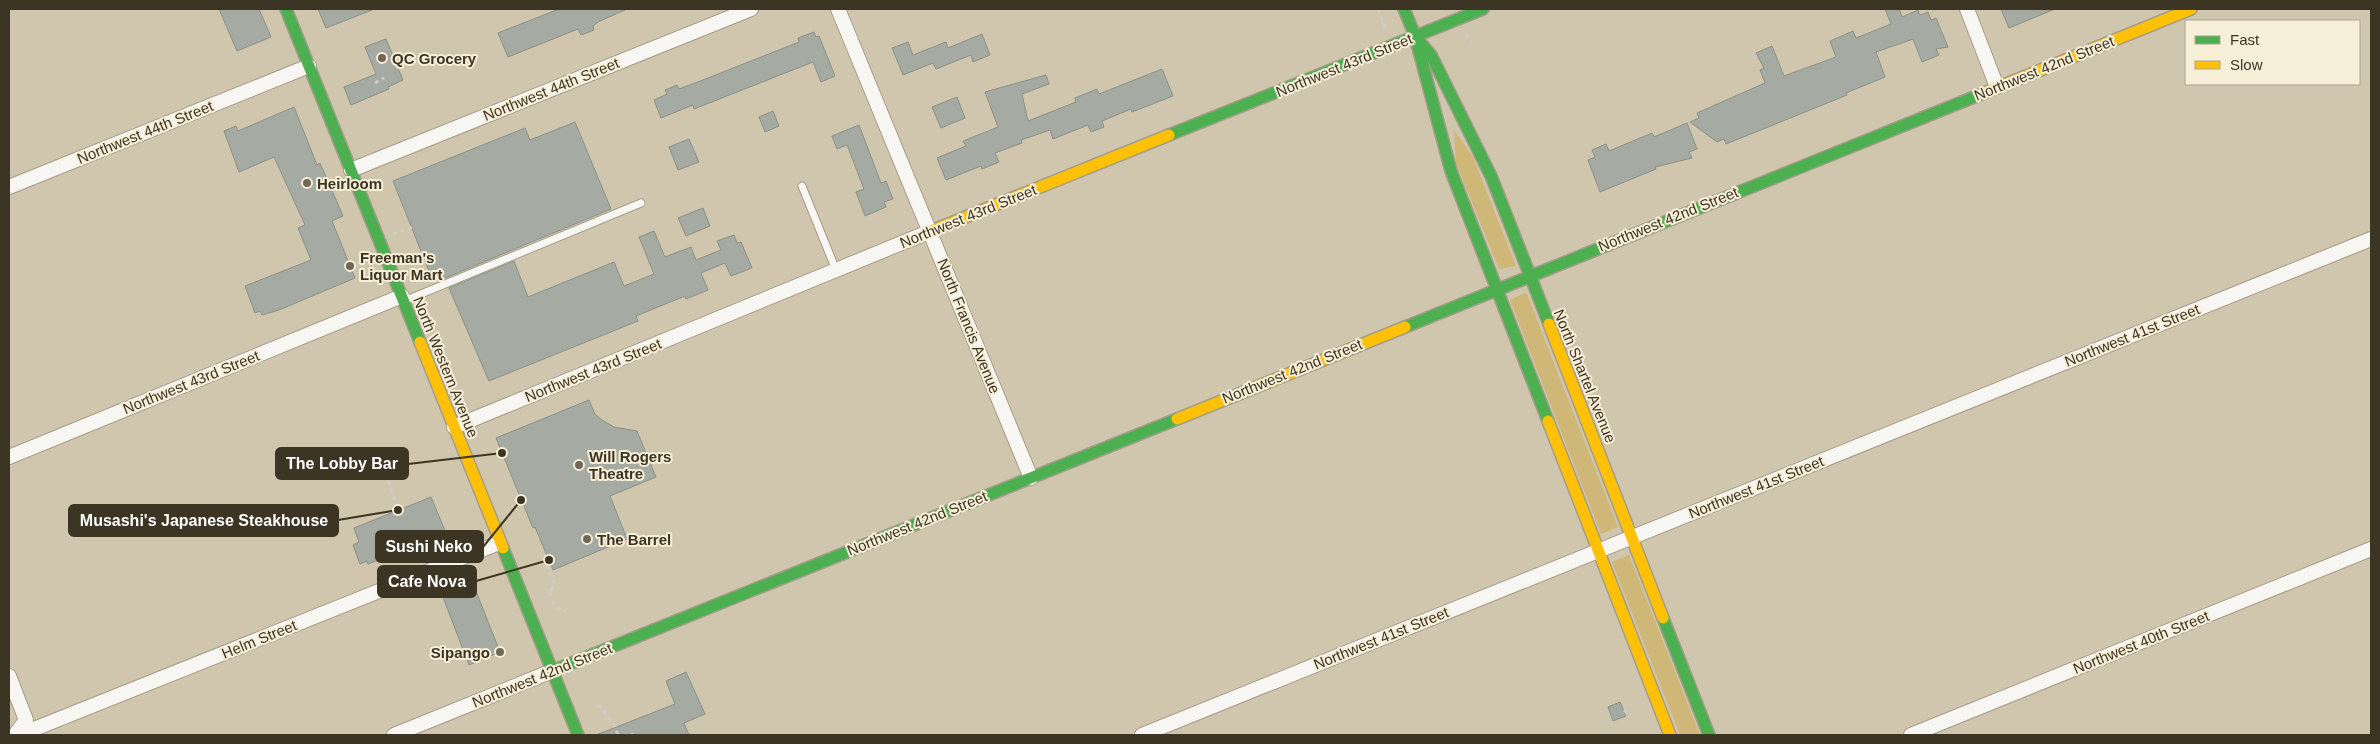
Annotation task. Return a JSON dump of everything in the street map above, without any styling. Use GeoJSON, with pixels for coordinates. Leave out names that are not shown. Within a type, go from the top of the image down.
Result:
{"type":"FeatureCollection","features":[{"type":"Feature","properties":{"kind":"street","name":"North Western Avenue"},"geometry":{"type":"LineString","coordinates":[[286,9],[578,735]]}},
{"type":"Feature","properties":{"kind":"street","name":"Northwest 44th Street"},"geometry":{"type":"LineString","coordinates":[[350,170],[751,9]]}},
{"type":"Feature","properties":{"kind":"street","name":"North Francis Avenue"},"geometry":{"type":"LineString","coordinates":[[838,9],[931,231],[1031,478]]}},
{"type":"Feature","properties":{"kind":"street","name":"North Shartel Avenue"},"geometry":{"type":"LineString","coordinates":[[1404,9],[1415,36],[1450,171],[1670,735]]}},
{"type":"Feature","properties":{"kind":"street","name":"Northwest 43rd Street"},"geometry":{"type":"LineString","coordinates":[[454,427],[931,231],[1483,9]]}},
{"type":"Feature","properties":{"kind":"street"},"geometry":{"type":"LineString","coordinates":[[1967,9],[1997,87]]}},
{"type":"Feature","properties":{"kind":"street","name":"Northwest 42nd Street"},"geometry":{"type":"LineString","coordinates":[[394,735],[2191,9]]}},
{"type":"Feature","properties":{"kind":"street","name":"North Shartel Avenue"},"geometry":{"type":"LineString","coordinates":[[1415,36],[1431,55],[1451,99],[1479,149],[1709,735]]}},
{"type":"Feature","properties":{"kind":"street","name":"Northwest 44th Street"},"geometry":{"type":"LineString","coordinates":[[9,187],[309,66]]}},
{"type":"Feature","properties":{"kind":"street","name":"Northwest 41st Street"},"geometry":{"type":"LineString","coordinates":[[1142,735],[2371,239]]}},
{"type":"Feature","properties":{"kind":"street","name":"Northwest 43rd Street"},"geometry":{"type":"LineString","coordinates":[[9,457],[403,298]]}},
{"type":"Feature","properties":{"kind":"street","name":"Helm Street"},"geometry":{"type":"LineString","coordinates":[[19,735],[500,543]]}},
{"type":"Feature","properties":{"kind":"street","name":"Northwest 40th Street"},"geometry":{"type":"LineString","coordinates":[[1911,735],[2371,549]]}},
{"type":"Feature","properties":{"kind":"street"},"geometry":{"type":"LineString","coordinates":[[9,676],[26,720],[15,735]]}},
{"type":"Feature","properties":{"kind":"lane"},"geometry":{"type":"LineString","coordinates":[[802,186],[836,270]]}},
{"type":"Feature","properties":{"kind":"lane"},"geometry":{"type":"LineString","coordinates":[[403,298],[641,203]]}},
{"type":"Feature","properties":{"kind":"path"},"geometry":{"type":"LineString","coordinates":[[1378,9],[1386,31]]}},
{"type":"Feature","properties":{"kind":"path"},"geometry":{"type":"LineString","coordinates":[[375,83],[384,78]]}},
{"type":"Feature","properties":{"kind":"path"},"geometry":{"type":"LineString","coordinates":[[385,474],[398,510]]}},
{"type":"Feature","properties":{"kind":"path"},"geometry":{"type":"LineString","coordinates":[[549,560],[545,562],[555,584],[549,593],[555,606],[564,611]]}},
{"type":"Feature","properties":{"kind":"path"},"geometry":{"type":"LineString","coordinates":[[598,705],[614,724],[618,735]]}},
{"type":"Feature","properties":{"kind":"path"},"geometry":{"type":"LineString","coordinates":[[1624,710],[1630,716]]}},
{"type":"Feature","properties":{"kind":"shaded area"},"geometry":{"type":"Polygon","coordinates":[[[1454,130],[1473,157],[1516,266],[1499,269],[1456,163],[1454,130]]]}},
{"type":"Feature","properties":{"kind":"shaded area"},"geometry":{"type":"Polygon","coordinates":[[[1524,293],[1527,294],[1618,527],[1601,534],[1510,300],[1524,293]]]}},
{"type":"Feature","properties":{"kind":"shaded area"},"geometry":{"type":"Polygon","coordinates":[[[1629,555],[1700,735],[1680,735],[1612,562],[1629,555]]]}},
{"type":"Feature","properties":{"kind":"building"},"geometry":{"type":"Polygon","coordinates":[[[219,9],[259,9],[271,37],[237,51],[219,9]]]}},
{"type":"Feature","properties":{"kind":"building"},"geometry":{"type":"Polygon","coordinates":[[[318,9],[372,9],[372,10],[326,28],[318,9]]]}},
{"type":"Feature","properties":{"kind":"building"},"geometry":{"type":"Polygon","coordinates":[[[559,9],[627,9],[598,22],[593,26],[594,30],[581,35],[578,29],[508,57],[498,33],[559,9]]]}},
{"type":"Feature","properties":{"kind":"building"},"geometry":{"type":"Polygon","coordinates":[[[1885,9],[1899,9],[1902,17],[1918,10],[1920,15],[1928,12],[1931,20],[1936,18],[1948,47],[1936,49],[1939,55],[1922,62],[1913,39],[1876,52],[1885,77],[1846,93],[1847,95],[1726,144],[1724,139],[1717,142],[1690,122],[1699,118],[1697,113],[1765,83],[1760,70],[1764,68],[1756,53],[1772,46],[1784,76],[1836,57],[1830,41],[1853,31],[1856,38],[1891,24],[1885,9]]]}},
{"type":"Feature","properties":{"kind":"building"},"geometry":{"type":"Polygon","coordinates":[[[2001,9],[2055,9],[2009,28],[2001,9]]]}},
{"type":"Feature","properties":{"kind":"building"},"geometry":{"type":"Polygon","coordinates":[[[814,32],[816,37],[819,36],[835,76],[821,82],[813,62],[694,109],[693,105],[661,118],[654,100],[667,94],[665,90],[677,85],[679,89],[708,78],[799,42],[798,38],[814,32]]]}},
{"type":"Feature","properties":{"kind":"building"},"geometry":{"type":"Polygon","coordinates":[[[982,34],[990,55],[973,62],[971,55],[936,69],[933,63],[903,75],[892,48],[908,42],[913,55],[946,42],[948,48],[982,34]]]}},
{"type":"Feature","properties":{"kind":"building"},"geometry":{"type":"Polygon","coordinates":[[[386,39],[403,80],[388,87],[389,89],[351,105],[344,87],[376,74],[365,47],[386,39]]]}},
{"type":"Feature","properties":{"kind":"building"},"geometry":{"type":"Polygon","coordinates":[[[1162,69],[1173,96],[1132,112],[1131,109],[1102,121],[1104,127],[1091,132],[1088,125],[1053,139],[1050,130],[1021,140],[1022,143],[995,153],[999,162],[982,169],[981,166],[946,180],[937,158],[966,146],[963,141],[998,127],[985,92],[1046,75],[1049,84],[1022,94],[1028,121],[1076,102],[1075,98],[1097,89],[1099,94],[1162,69]]]}},
{"type":"Feature","properties":{"kind":"building"},"geometry":{"type":"Polygon","coordinates":[[[957,97],[965,118],[941,128],[932,107],[957,97]]]}},
{"type":"Feature","properties":{"kind":"building"},"geometry":{"type":"Polygon","coordinates":[[[294,107],[317,165],[320,163],[343,216],[332,221],[355,278],[279,310],[262,315],[260,311],[255,313],[245,286],[311,260],[298,228],[305,225],[274,157],[239,172],[224,131],[236,126],[238,131],[294,107]]]}},
{"type":"Feature","properties":{"kind":"building"},"geometry":{"type":"Polygon","coordinates":[[[773,111],[779,126],[765,132],[759,117],[773,111]]]}},
{"type":"Feature","properties":{"kind":"building"},"geometry":{"type":"Polygon","coordinates":[[[575,122],[611,209],[445,278],[433,281],[393,181],[525,128],[530,140],[575,122]]]}},
{"type":"Feature","properties":{"kind":"building"},"geometry":{"type":"Polygon","coordinates":[[[1687,123],[1697,149],[1689,152],[1692,158],[1655,167],[1656,169],[1600,192],[1588,160],[1595,157],[1592,150],[1606,144],[1609,151],[1652,133],[1654,137],[1687,123]]]}},
{"type":"Feature","properties":{"kind":"building"},"geometry":{"type":"Polygon","coordinates":[[[859,125],[881,183],[886,181],[893,199],[884,202],[886,207],[865,216],[856,192],[864,189],[847,145],[837,149],[832,136],[859,125]]]}},
{"type":"Feature","properties":{"kind":"building"},"geometry":{"type":"Polygon","coordinates":[[[689,139],[699,162],[678,170],[669,147],[689,139]]]}},
{"type":"Feature","properties":{"kind":"building"},"geometry":{"type":"Polygon","coordinates":[[[703,208],[710,226],[686,236],[678,218],[703,208]]]}},
{"type":"Feature","properties":{"kind":"building"},"geometry":{"type":"Polygon","coordinates":[[[654,231],[665,257],[691,247],[696,260],[721,250],[717,241],[734,235],[737,243],[741,242],[752,268],[731,276],[725,263],[701,273],[708,290],[686,299],[685,296],[636,316],[638,321],[489,381],[449,288],[514,261],[528,297],[614,262],[624,286],[654,274],[639,237],[654,231]]]}},
{"type":"Feature","properties":{"kind":"building","name":"Will Rogers Theatre"},"geometry":{"type":"Polygon","coordinates":[[[589,400],[595,414],[602,420],[614,427],[637,431],[656,477],[610,496],[627,539],[553,570],[535,527],[533,528],[496,438],[589,400]]]}},
{"type":"Feature","properties":{"kind":"building"},"geometry":{"type":"Polygon","coordinates":[[[431,497],[446,533],[368,564],[367,561],[360,564],[353,545],[359,542],[354,528],[431,497]]]}},
{"type":"Feature","properties":{"kind":"building"},"geometry":{"type":"Polygon","coordinates":[[[466,566],[500,652],[469,665],[436,579],[466,566]]]}},
{"type":"Feature","properties":{"kind":"building"},"geometry":{"type":"Polygon","coordinates":[[[686,672],[705,714],[684,723],[689,735],[596,735],[675,704],[666,681],[686,672]]]}},
{"type":"Feature","properties":{"kind":"building"},"geometry":{"type":"Polygon","coordinates":[[[1620,702],[1626,716],[1613,721],[1608,707],[1620,702]]]}},
{"type":"Feature","properties":{"kind":"traffic: fast"},"geometry":{"type":"LineString","coordinates":[[286,9],[420,342]]}},
{"type":"Feature","properties":{"kind":"traffic: fast"},"geometry":{"type":"LineString","coordinates":[[1404,9],[1415,36],[1451,171],[1548,421]]}},
{"type":"Feature","properties":{"kind":"traffic: fast"},"geometry":{"type":"LineString","coordinates":[[1169,135],[1483,9]]}},
{"type":"Feature","properties":{"kind":"traffic: fast"},"geometry":{"type":"LineString","coordinates":[[1419,41],[1431,55],[1491,176],[1549,324]]}},
{"type":"Feature","properties":{"kind":"traffic: fast"},"geometry":{"type":"LineString","coordinates":[[1405,327],[1984,93]]}},
{"type":"Feature","properties":{"kind":"traffic: fast"},"geometry":{"type":"LineString","coordinates":[[552,671],[1177,419]]}},
{"type":"Feature","properties":{"kind":"traffic: fast"},"geometry":{"type":"LineString","coordinates":[[503,548],[578,735]]}},
{"type":"Feature","properties":{"kind":"traffic: fast"},"geometry":{"type":"LineString","coordinates":[[1663,618],[1709,735]]}},
{"type":"Feature","properties":{"kind":"traffic: slow"},"geometry":{"type":"LineString","coordinates":[[1984,93],[2191,9]]}},
{"type":"Feature","properties":{"kind":"traffic: slow"},"geometry":{"type":"LineString","coordinates":[[931,231],[1169,135]]}},
{"type":"Feature","properties":{"kind":"traffic: slow"},"geometry":{"type":"LineString","coordinates":[[1549,324],[1663,618]]}},
{"type":"Feature","properties":{"kind":"traffic: slow"},"geometry":{"type":"LineString","coordinates":[[1177,419],[1405,327]]}},
{"type":"Feature","properties":{"kind":"traffic: slow"},"geometry":{"type":"LineString","coordinates":[[420,342],[503,548]]}},
{"type":"Feature","properties":{"kind":"traffic: slow"},"geometry":{"type":"LineString","coordinates":[[1548,421],[1670,735]]}},
{"type":"Feature","properties":{"kind":"place","name":"QC Grocery"},"geometry":{"type":"Point","coordinates":[382,58]}},
{"type":"Feature","properties":{"kind":"place","name":"Heirloom"},"geometry":{"type":"Point","coordinates":[307,183]}},
{"type":"Feature","properties":{"kind":"place","name":"Freeman's Liquor Mart"},"geometry":{"type":"Point","coordinates":[350,266]}},
{"type":"Feature","properties":{"kind":"place","name":"The Lobby Bar"},"geometry":{"type":"Point","coordinates":[502,453]}},
{"type":"Feature","properties":{"kind":"place","name":"Will Rogers Theatre"},"geometry":{"type":"Point","coordinates":[579,465]}},
{"type":"Feature","properties":{"kind":"place","name":"Sushi Neko"},"geometry":{"type":"Point","coordinates":[521,500]}},
{"type":"Feature","properties":{"kind":"place","name":"Musashi's Japanese Steakhouse"},"geometry":{"type":"Point","coordinates":[398,510]}},
{"type":"Feature","properties":{"kind":"place","name":"The Barrel"},"geometry":{"type":"Point","coordinates":[587,539]}},
{"type":"Feature","properties":{"kind":"place","name":"Cafe Nova"},"geometry":{"type":"Point","coordinates":[549,560]}},
{"type":"Feature","properties":{"kind":"place","name":"Sipango"},"geometry":{"type":"Point","coordinates":[500,652]}}]}
